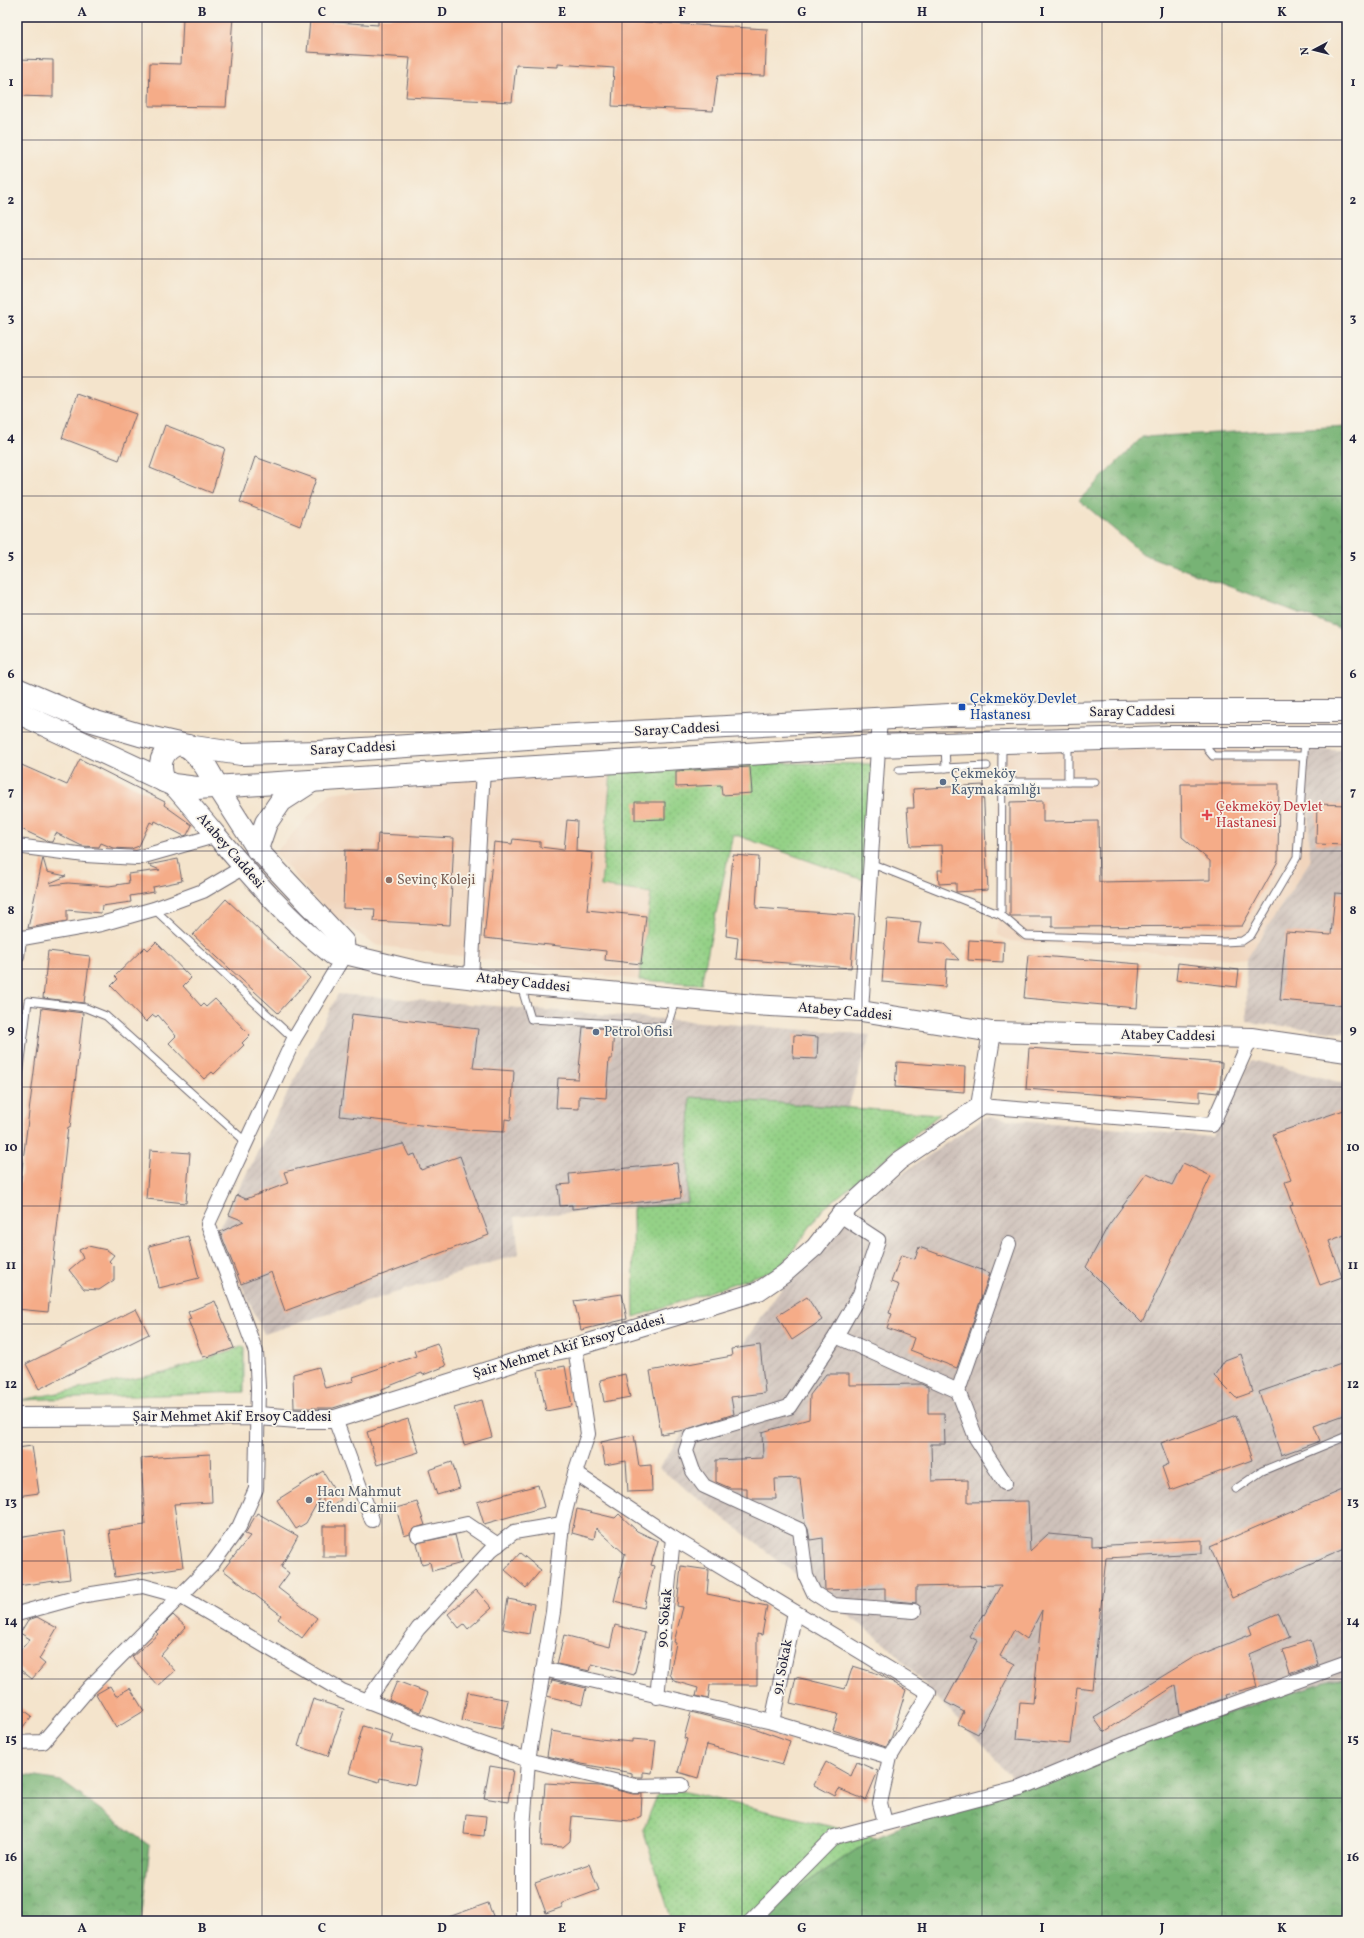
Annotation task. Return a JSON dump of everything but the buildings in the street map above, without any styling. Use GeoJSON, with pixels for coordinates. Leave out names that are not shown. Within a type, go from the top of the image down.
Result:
{"type":"FeatureCollection","features":[{"type":"Feature","properties":{"kind":"main road","name":"Saray Caddesi"},"geometry":{"type":"LineString","coordinates":[[17,689],[89,720],[182,745],[241,754],[318,752],[949,714],[1149,711],[1347,711]]}},
{"type":"Feature","properties":{"kind":"main road"},"geometry":{"type":"LineString","coordinates":[[17,712],[173,785],[194,782],[200,773],[204,762]]}},
{"type":"Feature","properties":{"kind":"main road","name":"Saray Caddesi"},"geometry":{"type":"LineString","coordinates":[[173,785],[218,788],[314,780],[876,746],[1206,737],[1304,746],[1347,737]]}},
{"type":"Feature","properties":{"kind":"main road"},"geometry":{"type":"LineString","coordinates":[[173,785],[160,770],[161,758],[169,748],[182,745],[198,754],[218,788]]}},
{"type":"Feature","properties":{"kind":"main road"},"geometry":{"type":"LineString","coordinates":[[257,849],[266,823],[281,801],[314,780]]}},
{"type":"Feature","properties":{"kind":"main road","name":"Atabey Caddesi"},"geometry":{"type":"LineString","coordinates":[[173,785],[218,835],[242,868],[309,936],[333,955],[346,954],[424,973],[520,984],[754,1005],[861,1011],[992,1032],[1251,1038],[1347,1052]]}},
{"type":"Feature","properties":{"kind":"main road","name":"Atabey Caddesi"},"geometry":{"type":"LineString","coordinates":[[218,788],[257,849],[344,942],[346,954]]}},
{"type":"Feature","properties":{"kind":"street"},"geometry":{"type":"LineString","coordinates":[[861,1011],[876,746],[880,718]]}},
{"type":"Feature","properties":{"kind":"street"},"geometry":{"type":"LineString","coordinates":[[471,978],[483,770]]}},
{"type":"Feature","properties":{"kind":"street"},"geometry":{"type":"LineString","coordinates":[[17,846],[85,855],[137,858],[218,835]]}},
{"type":"Feature","properties":{"kind":"street"},"geometry":{"type":"LineString","coordinates":[[17,956],[18,939],[101,924],[154,909],[203,891],[242,868]]}},
{"type":"Feature","properties":{"kind":"street"},"geometry":{"type":"LineString","coordinates":[[17,1742],[43,1742],[89,1688],[213,1562],[238,1527],[256,1489],[258,1416],[256,1352],[208,1224],[294,1039],[346,954]]}},
{"type":"Feature","properties":{"kind":"street"},"geometry":{"type":"LineString","coordinates":[[992,1032],[980,1106],[1212,1125],[1251,1038]]}},
{"type":"Feature","properties":{"kind":"street","name":"Şair Mehmet Akif Ersoy Caddesi"},"geometry":{"type":"LineString","coordinates":[[17,1417],[258,1416],[298,1419],[335,1419],[541,1354],[575,1347],[759,1291],[784,1274],[815,1247],[840,1215],[899,1161],[980,1106]]}},
{"type":"Feature","properties":{"kind":"street"},"geometry":{"type":"LineString","coordinates":[[840,1215],[878,1240],[860,1294],[836,1336],[789,1407],[691,1436],[686,1451],[693,1471],[704,1486],[800,1530],[806,1576],[814,1593],[833,1604],[914,1611]]}},
{"type":"Feature","properties":{"kind":"street"},"geometry":{"type":"LineString","coordinates":[[1005,1483],[976,1438],[958,1391],[1009,1244]]}},
{"type":"Feature","properties":{"kind":"street"},"geometry":{"type":"LineString","coordinates":[[836,1336],[958,1391]]}},
{"type":"Feature","properties":{"kind":"street"},"geometry":{"type":"LineString","coordinates":[[523,1921],[523,1829],[528,1760],[553,1612],[562,1524],[575,1473],[588,1434],[575,1347]]}},
{"type":"Feature","properties":{"kind":"street"},"geometry":{"type":"LineString","coordinates":[[335,1419],[372,1520]]}},
{"type":"Feature","properties":{"kind":"street"},"geometry":{"type":"LineString","coordinates":[[575,1473],[673,1538],[929,1693],[890,1757],[880,1803],[885,1822]]}},
{"type":"Feature","properties":{"kind":"street"},"geometry":{"type":"LineString","coordinates":[[418,1535],[467,1524],[498,1544]]}},
{"type":"Feature","properties":{"kind":"street"},"geometry":{"type":"LineString","coordinates":[[367,1701],[418,1629],[498,1544],[514,1532],[562,1524]]}},
{"type":"Feature","properties":{"kind":"street","name":"90. Sokak"},"geometry":{"type":"LineString","coordinates":[[657,1697],[673,1538]]}},
{"type":"Feature","properties":{"kind":"street"},"geometry":{"type":"LineString","coordinates":[[17,1614],[86,1595],[143,1586],[180,1596],[342,1691],[367,1701],[528,1760],[635,1786],[682,1785]]}},
{"type":"Feature","properties":{"kind":"street","name":"91. Sokak"},"geometry":{"type":"LineString","coordinates":[[772,1722],[795,1612]]}},
{"type":"Feature","properties":{"kind":"street"},"geometry":{"type":"LineString","coordinates":[[751,1921],[834,1837],[885,1822],[1020,1788],[1144,1736],[1347,1662]]}},
{"type":"Feature","properties":{"kind":"street"},"geometry":{"type":"LineString","coordinates":[[543,1669],[657,1697],[772,1722],[890,1757]]}},
{"type":"Feature","properties":{"kind":"lane"},"geometry":{"type":"LineString","coordinates":[[1068,740],[1068,782]]}},
{"type":"Feature","properties":{"kind":"lane"},"geometry":{"type":"LineString","coordinates":[[1001,915],[1002,742]]}},
{"type":"Feature","properties":{"kind":"lane"},"geometry":{"type":"LineString","coordinates":[[945,744],[946,768]]}},
{"type":"Feature","properties":{"kind":"lane"},"geometry":{"type":"LineString","coordinates":[[870,863],[1001,915],[1026,936],[1224,942],[1242,941],[1251,935],[1297,856],[1304,746]]}},
{"type":"Feature","properties":{"kind":"lane"},"geometry":{"type":"LineString","coordinates":[[899,770],[987,766]]}},
{"type":"Feature","properties":{"kind":"lane"},"geometry":{"type":"LineString","coordinates":[[1001,782],[1095,782]]}},
{"type":"Feature","properties":{"kind":"lane"},"geometry":{"type":"LineString","coordinates":[[154,909],[294,1039]]}},
{"type":"Feature","properties":{"kind":"lane"},"geometry":{"type":"LineString","coordinates":[[520,984],[531,1019],[668,1026],[676,998]]}},
{"type":"Feature","properties":{"kind":"lane"},"geometry":{"type":"LineString","coordinates":[[17,1094],[28,1001],[86,1008],[106,1016],[246,1142]]}},
{"type":"Feature","properties":{"kind":"lane"},"geometry":{"type":"LineString","coordinates":[[1236,1489],[1262,1472],[1347,1436]]}},
{"type":"Feature","properties":{"kind":"shaded area"},"geometry":{"type":"Polygon","coordinates":[[[996,750],[1307,750],[1310,861],[1246,960],[1010,941],[998,935],[996,750]]]}},
{"type":"Feature","properties":{"kind":"shaded area"},"geometry":{"type":"Polygon","coordinates":[[[1307,750],[1347,750],[1347,1033],[1247,1022],[1246,960],[1310,861],[1307,750]]]}},
{"type":"Feature","properties":{"kind":"shaded area"},"geometry":{"type":"Polygon","coordinates":[[[612,761],[602,886],[651,892],[639,980],[376,945],[330,915],[275,853],[330,793],[612,761]]]}},
{"type":"Feature","properties":{"kind":"shaded area"},"geometry":{"type":"Polygon","coordinates":[[[338,994],[870,1035],[848,1108],[690,1097],[687,1203],[515,1217],[519,1254],[264,1334],[217,1232],[338,994]]]}},
{"type":"Feature","properties":{"kind":"shaded area"},"geometry":{"type":"Polygon","coordinates":[[[1252,1060],[1347,1084],[1347,1675],[1016,1781],[887,1645],[659,1468],[777,1294],[877,1191],[985,1117],[1212,1137],[1252,1060]]]}},
{"type":"Feature","properties":{"kind":"green space"},"geometry":{"type":"Polygon","coordinates":[[[1347,426],[1347,631],[1143,554],[1079,500],[1142,437],[1347,426]]]}},
{"type":"Feature","properties":{"kind":"green space"},"geometry":{"type":"Polygon","coordinates":[[[612,761],[872,764],[872,883],[733,834],[701,984],[639,980],[651,893],[601,886],[612,761]]]}},
{"type":"Feature","properties":{"kind":"green space"},"geometry":{"type":"Polygon","coordinates":[[[690,1097],[940,1114],[823,1209],[780,1268],[634,1317],[633,1208],[687,1203],[690,1097]]]}},
{"type":"Feature","properties":{"kind":"green space"},"geometry":{"type":"Polygon","coordinates":[[[244,1346],[244,1392],[21,1400],[164,1373],[244,1346]]]}},
{"type":"Feature","properties":{"kind":"green space"},"geometry":{"type":"Polygon","coordinates":[[[1347,1675],[1347,1921],[750,1921],[875,1837],[1016,1781],[1347,1675]]]}},
{"type":"Feature","properties":{"kind":"green space"},"geometry":{"type":"Polygon","coordinates":[[[17,1774],[61,1781],[150,1846],[141,1921],[17,1921],[17,1774]]]}},
{"type":"Feature","properties":{"kind":"green space"},"geometry":{"type":"Polygon","coordinates":[[[661,1786],[875,1837],[750,1921],[672,1921],[643,1830],[661,1786]]]}},
{"type":"Feature","properties":{"kind":"place","name":"Çekmeköy Devlet Hastanesı"},"geometry":{"type":"Point","coordinates":[962,707]}},
{"type":"Feature","properties":{"kind":"place","name":"Çekmeköy Kaymakamlığı"},"geometry":{"type":"Point","coordinates":[943,782]}},
{"type":"Feature","properties":{"kind":"place","name":"Çekmeköy Devlet Hastanesi"},"geometry":{"type":"Point","coordinates":[1207,815]}},
{"type":"Feature","properties":{"kind":"place","name":"Sevinç Koleji"},"geometry":{"type":"Point","coordinates":[389,880]}},
{"type":"Feature","properties":{"kind":"place","name":"Petrol Ofisi"},"geometry":{"type":"Point","coordinates":[596,1032]}},
{"type":"Feature","properties":{"kind":"place","name":"Hacı Mahmut Efendi Camii"},"geometry":{"type":"Point","coordinates":[309,1500]}}]}
